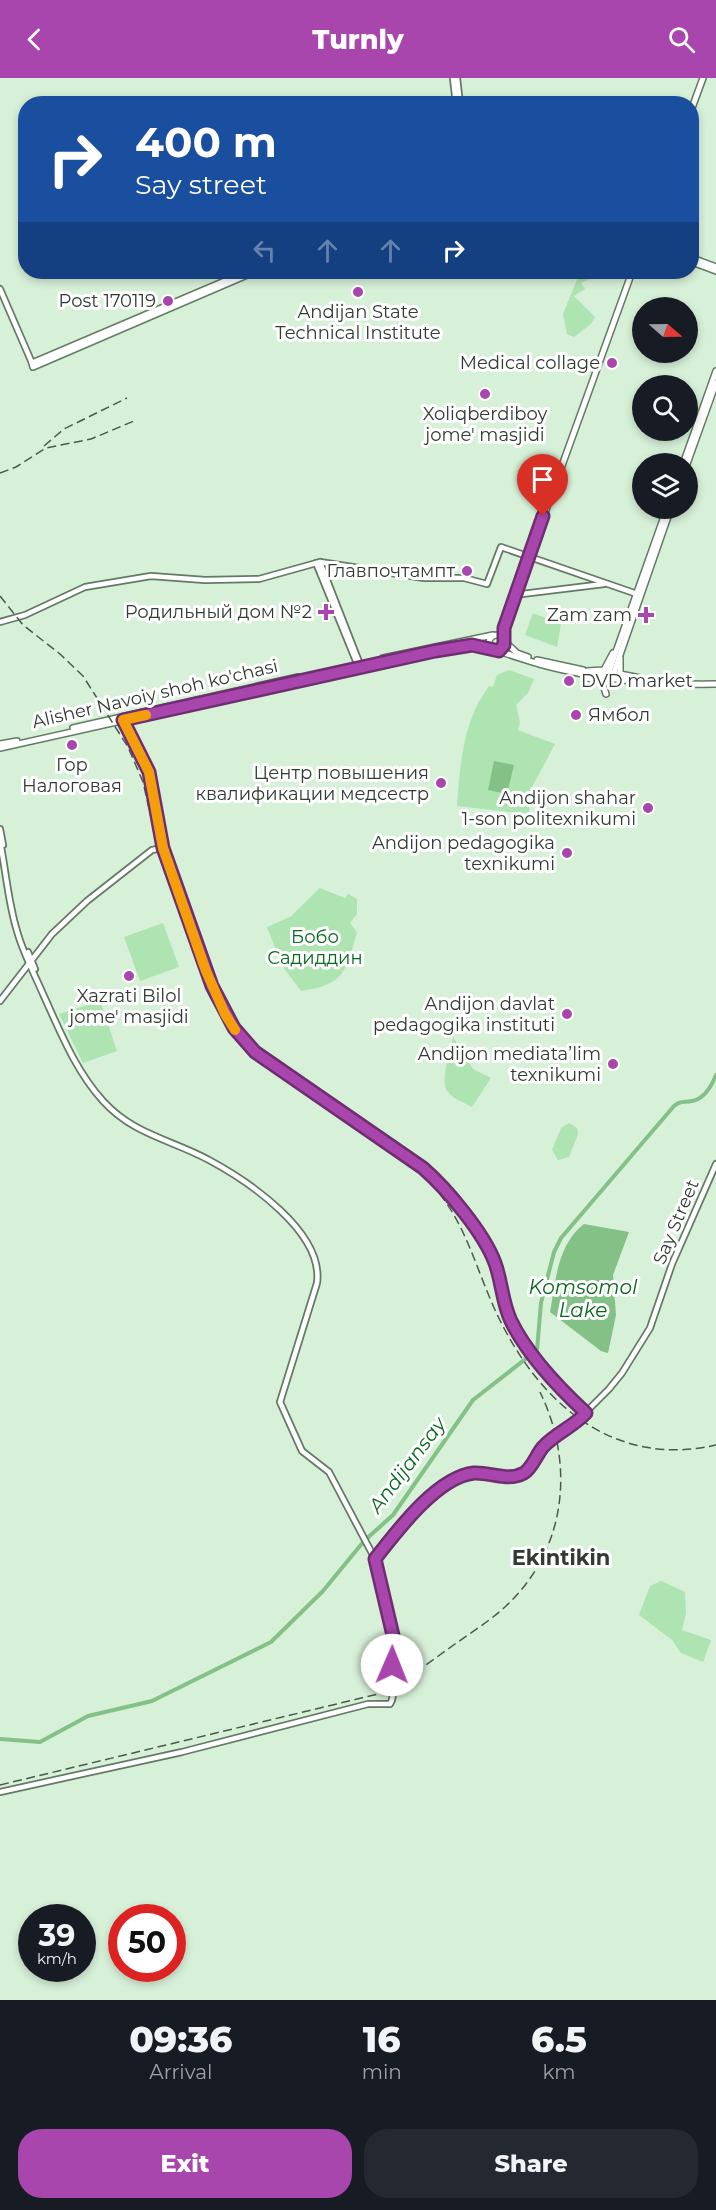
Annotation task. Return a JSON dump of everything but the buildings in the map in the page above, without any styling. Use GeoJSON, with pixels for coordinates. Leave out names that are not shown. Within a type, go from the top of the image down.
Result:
{"type":"FeatureCollection","features":[{"type":"Feature","properties":{"kind":"main road"},"geometry":{"type":"LineString","coordinates":[[455,78],[457,96]]}},
{"type":"Feature","properties":{"kind":"main road"},"geometry":{"type":"LineString","coordinates":[[694,96],[701,78]]}},
{"type":"Feature","properties":{"kind":"main road"},"geometry":{"type":"LineString","coordinates":[[699,263],[716,269]]}},
{"type":"Feature","properties":{"kind":"main road"},"geometry":{"type":"LineString","coordinates":[[0,289],[3,303],[33,365],[230,279]]}},
{"type":"Feature","properties":{"kind":"main road"},"geometry":{"type":"LineString","coordinates":[[64,352],[237,279]]}},
{"type":"Feature","properties":{"kind":"main road"},"geometry":{"type":"LineString","coordinates":[[514,593],[494,635],[488,642],[495,651],[503,647],[504,628],[514,593],[627,279]]}},
{"type":"Feature","properties":{"kind":"main road"},"geometry":{"type":"LineString","coordinates":[[689,453],[716,371]]}},
{"type":"Feature","properties":{"kind":"main road"},"geometry":{"type":"LineString","coordinates":[[689,453],[716,383]]}},
{"type":"Feature","properties":{"kind":"main road"},"geometry":{"type":"LineString","coordinates":[[587,671],[605,670],[618,646],[635,606],[637,594],[665,519]]}},
{"type":"Feature","properties":{"kind":"main road"},"geometry":{"type":"LineString","coordinates":[[610,677],[620,656],[665,519]]}},
{"type":"Feature","properties":{"kind":"main road"},"geometry":{"type":"LineString","coordinates":[[0,624],[85,587],[146,576],[205,580],[259,579],[318,562],[424,578],[464,578],[486,584],[501,547],[637,594]]}},
{"type":"Feature","properties":{"kind":"main road"},"geometry":{"type":"LineString","coordinates":[[318,562],[360,665]]}},
{"type":"Feature","properties":{"kind":"main road"},"geometry":{"type":"LineString","coordinates":[[514,593],[607,584]]}},
{"type":"Feature","properties":{"kind":"main road"},"geometry":{"type":"LineString","coordinates":[[494,635],[504,640],[517,653],[602,682],[606,694]]}},
{"type":"Feature","properties":{"kind":"main road","name":"Alisher Navoiy shoh ko'chasi"},"geometry":{"type":"LineString","coordinates":[[0,746],[494,635]]}},
{"type":"Feature","properties":{"kind":"main road","name":"Alisher Navoiy shoh ko'chasi"},"geometry":{"type":"LineString","coordinates":[[441,648],[472,645],[547,665]]}},
{"type":"Feature","properties":{"kind":"main road"},"geometry":{"type":"LineString","coordinates":[[610,677],[618,646]]}},
{"type":"Feature","properties":{"kind":"main road"},"geometry":{"type":"LineString","coordinates":[[620,656],[619,673],[640,678]]}},
{"type":"Feature","properties":{"kind":"main road"},"geometry":{"type":"LineString","coordinates":[[547,665],[610,677],[716,683]]}},
{"type":"Feature","properties":{"kind":"main road"},"geometry":{"type":"LineString","coordinates":[[569,672],[679,685],[716,683]]}},
{"type":"Feature","properties":{"kind":"main road","name":"Alisher Navoiy shoh ko'chasi"},"geometry":{"type":"LineString","coordinates":[[0,746],[166,709]]}},
{"type":"Feature","properties":{"kind":"main road"},"geometry":{"type":"LineString","coordinates":[[123,720],[149,772],[163,848],[212,986],[234,1028],[255,1052],[423,1168],[443,1189],[488,1250],[495,1264],[508,1315],[533,1354],[586,1413],[543,1447],[526,1472],[510,1476],[473,1473],[459,1478],[432,1496],[413,1512],[375,1559]]}},
{"type":"Feature","properties":{"kind":"main road"},"geometry":{"type":"LineString","coordinates":[[0,829],[16,931],[70,1054],[106,1104],[130,1125],[200,1155],[235,1176],[269,1201],[303,1236],[315,1259],[319,1272],[317,1283],[280,1402],[302,1451],[329,1472],[375,1559],[396,1656],[391,1679],[393,1695],[390,1704],[368,1704],[182,1752],[0,1792]]}},
{"type":"Feature","properties":{"kind":"main road"},"geometry":{"type":"LineString","coordinates":[[0,842],[3,850]]}},
{"type":"Feature","properties":{"kind":"main road"},"geometry":{"type":"LineString","coordinates":[[0,1001],[52,934],[87,901],[152,850],[163,848]]}},
{"type":"Feature","properties":{"kind":"main road","name":"Say Street"},"geometry":{"type":"LineString","coordinates":[[586,1413],[622,1373],[647,1333],[672,1264],[716,1164]]}},
{"type":"Feature","properties":{"kind":"green space"},"geometry":{"type":"Polygon","coordinates":[[[577,279],[590,279],[581,283],[585,289],[574,296],[595,317],[591,324],[574,337],[567,334],[563,314],[577,279]]]}},
{"type":"Feature","properties":{"kind":"green space"},"geometry":{"type":"Polygon","coordinates":[[[533,613],[561,624],[557,647],[525,635],[533,613]]]}},
{"type":"Feature","properties":{"kind":"green space"},"geometry":{"type":"Polygon","coordinates":[[[509,670],[534,679],[528,693],[516,705],[520,722],[518,730],[555,744],[530,791],[529,814],[457,806],[464,743],[473,713],[489,686],[493,687],[497,675],[509,670]]]}},
{"type":"Feature","properties":{"kind":"green space","name":"Бобо Садиддин"},"geometry":{"type":"Polygon","coordinates":[[[320,888],[345,898],[348,894],[357,899],[357,914],[350,923],[357,932],[350,957],[341,974],[326,985],[301,991],[283,967],[267,927],[290,917],[320,888]]]}},
{"type":"Feature","properties":{"kind":"green space"},"geometry":{"type":"Polygon","coordinates":[[[163,923],[179,967],[140,981],[124,937],[163,923]]]}},
{"type":"Feature","properties":{"kind":"green space"},"geometry":{"type":"Polygon","coordinates":[[[100,1001],[117,1051],[83,1063],[59,1014],[100,1001]]]}},
{"type":"Feature","properties":{"kind":"green space"},"geometry":{"type":"Polygon","coordinates":[[[453,1037],[473,1069],[491,1078],[472,1107],[453,1097],[446,1088],[446,1066],[453,1037]]]}},
{"type":"Feature","properties":{"kind":"green space"},"geometry":{"type":"Polygon","coordinates":[[[569,1123],[577,1128],[578,1134],[569,1157],[558,1160],[552,1150],[561,1128],[569,1123]]]}},
{"type":"Feature","properties":{"kind":"green space"},"geometry":{"type":"Polygon","coordinates":[[[661,1581],[685,1592],[686,1613],[682,1630],[711,1640],[703,1662],[681,1653],[672,1640],[639,1615],[650,1586],[661,1581]]]}},
{"type":"Feature","properties":{"kind":"water"},"geometry":{"type":"Polygon","coordinates":[[[494,761],[514,765],[507,794],[488,790],[494,761]]]}},
{"type":"Feature","properties":{"kind":"water","name":"Komsomol Lake"},"geometry":{"type":"Polygon","coordinates":[[[584,1224],[629,1232],[613,1275],[616,1315],[608,1353],[601,1351],[550,1312],[556,1276],[563,1253],[575,1232],[584,1224]]]}},
{"type":"Feature","properties":{"kind":"waterway","name":"Andijansay"},"geometry":{"type":"LineString","coordinates":[[0,1739],[40,1742],[88,1716],[152,1701],[271,1642],[323,1591],[364,1541],[393,1515],[473,1400],[537,1350],[541,1303],[554,1252],[561,1238],[674,1106],[700,1098],[710,1087],[716,1075]]}},
{"type":"Feature","properties":{"kind":"railway"},"geometry":{"type":"LineString","coordinates":[[44,446],[64,429],[127,398]]}},
{"type":"Feature","properties":{"kind":"railway"},"geometry":{"type":"LineString","coordinates":[[0,473],[16,467],[46,448],[91,439],[134,421]]}},
{"type":"Feature","properties":{"kind":"railway"},"geometry":{"type":"LineString","coordinates":[[0,596],[23,625],[60,654],[83,676],[128,747],[143,782],[161,861],[208,992],[225,1023],[244,1048],[268,1068],[415,1168],[433,1186],[459,1224],[494,1308],[522,1359],[565,1408],[591,1426],[618,1440],[649,1448],[681,1450],[716,1445]]}},
{"type":"Feature","properties":{"kind":"railway"},"geometry":{"type":"LineString","coordinates":[[0,1785],[378,1694],[418,1670],[481,1626],[506,1606],[526,1583],[542,1559],[553,1532],[559,1505],[561,1476],[558,1448],[551,1420],[540,1392]]}},
{"type":"Feature","properties":{"kind":"slow traffic"},"geometry":{"type":"LineString","coordinates":[[146,715],[123,720],[149,772],[163,848],[206,971],[225,1014],[235,1030]]}},
{"type":"Feature","properties":{"kind":"place","name":"Andijan State Technical Institute"},"geometry":{"type":"Point","coordinates":[358,292]}},
{"type":"Feature","properties":{"kind":"place","name":"Post 170119"},"geometry":{"type":"Point","coordinates":[168,301]}},
{"type":"Feature","properties":{"kind":"place","name":"Medical collage"},"geometry":{"type":"Point","coordinates":[612,363]}},
{"type":"Feature","properties":{"kind":"place","name":"Xoliqberdiboy jome' masjidi"},"geometry":{"type":"Point","coordinates":[485,394]}},
{"type":"Feature","properties":{"kind":"place","name":"Главпочтампт"},"geometry":{"type":"Point","coordinates":[467,571]}},
{"type":"Feature","properties":{"kind":"place","name":"Родильный дом №2"},"geometry":{"type":"Point","coordinates":[326,612]}},
{"type":"Feature","properties":{"kind":"place","name":"Zam zam"},"geometry":{"type":"Point","coordinates":[646,615]}},
{"type":"Feature","properties":{"kind":"place","name":"DVD market"},"geometry":{"type":"Point","coordinates":[569,681]}},
{"type":"Feature","properties":{"kind":"place","name":"Ямбол"},"geometry":{"type":"Point","coordinates":[576,715]}},
{"type":"Feature","properties":{"kind":"place","name":"Гор Налоговая"},"geometry":{"type":"Point","coordinates":[72,745]}},
{"type":"Feature","properties":{"kind":"place","name":"Центр повышения квалификации медсестр"},"geometry":{"type":"Point","coordinates":[441,783]}},
{"type":"Feature","properties":{"kind":"place","name":"Andijon shahar 1-son politexnikumi"},"geometry":{"type":"Point","coordinates":[648,808]}},
{"type":"Feature","properties":{"kind":"place","name":"Andijon pedagogika texnikumi"},"geometry":{"type":"Point","coordinates":[567,853]}},
{"type":"Feature","properties":{"kind":"place","name":"Xazrati Bilol jome' masjidi"},"geometry":{"type":"Point","coordinates":[129,976]}},
{"type":"Feature","properties":{"kind":"place","name":"Andijon davlat pedagogika instituti"},"geometry":{"type":"Point","coordinates":[567,1014]}},
{"type":"Feature","properties":{"kind":"place","name":"Andijon mediataʼlim texnikumi"},"geometry":{"type":"Point","coordinates":[613,1064]}},
{"type":"Feature","properties":{"kind":"district","name":"Ekintikin"},"geometry":{"type":"Point","coordinates":[561,1558]}},
{"type":"Feature","properties":{"kind":"route"},"geometry":{"type":"LineString","coordinates":[[392,1665],[396,1656],[395,1644],[375,1559],[413,1512],[432,1496],[459,1478],[473,1473],[510,1476],[526,1472],[543,1447],[574,1425],[586,1413],[535,1357],[516,1330],[506,1309],[495,1264],[488,1250],[443,1189],[423,1168],[255,1052],[234,1028],[212,986],[163,848],[149,772],[123,720],[465,645],[499,651],[505,642],[504,628],[543,516]]}}]}
